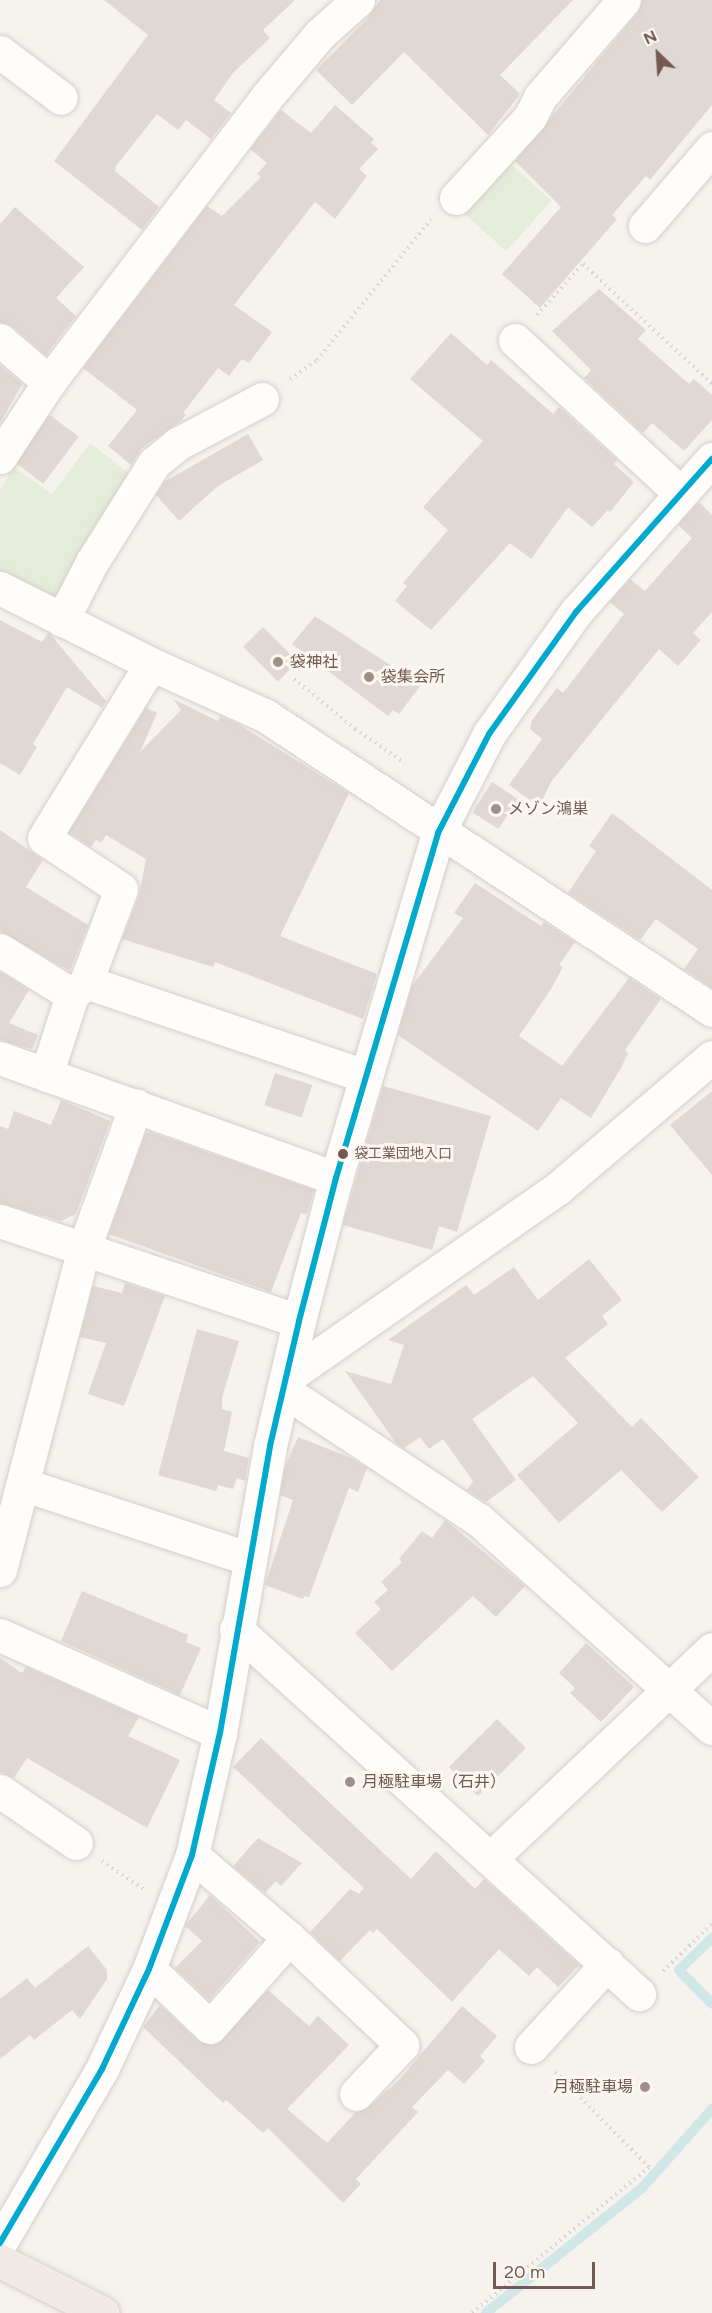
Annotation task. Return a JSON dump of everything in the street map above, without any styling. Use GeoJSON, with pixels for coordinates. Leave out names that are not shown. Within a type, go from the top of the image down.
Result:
{"type":"FeatureCollection","features":[{"type":"Feature","properties":{"kind":"highway"},"geometry":{"type":"LineString","coordinates":[[0,2261],[104,2313]]}},
{"type":"Feature","properties":{"kind":"street"},"geometry":{"type":"LineString","coordinates":[[0,457],[49,382],[265,99],[320,34],[358,0]]}},
{"type":"Feature","properties":{"kind":"street"},"geometry":{"type":"LineString","coordinates":[[456,198],[530,117],[540,97],[624,0]]}},
{"type":"Feature","properties":{"kind":"street"},"geometry":{"type":"LineString","coordinates":[[0,52],[61,98]]}},
{"type":"Feature","properties":{"kind":"street"},"geometry":{"type":"LineString","coordinates":[[645,226],[712,148]]}},
{"type":"Feature","properties":{"kind":"street"},"geometry":{"type":"LineString","coordinates":[[0,340],[49,382]]}},
{"type":"Feature","properties":{"kind":"street"},"geometry":{"type":"LineString","coordinates":[[514,340],[679,492]]}},
{"type":"Feature","properties":{"kind":"street"},"geometry":{"type":"LineString","coordinates":[[62,620],[92,562],[154,463],[178,444],[262,399]]}},
{"type":"Feature","properties":{"kind":"street"},"geometry":{"type":"LineString","coordinates":[[0,2244],[102,2069],[149,1969],[192,1855],[220,1733],[248,1558],[298,1321],[365,1076],[438,833],[489,734],[576,612],[679,492],[712,459]]}},
{"type":"Feature","properties":{"kind":"street"},"geometry":{"type":"LineString","coordinates":[[0,588],[151,664],[266,716],[438,833],[712,1010]]}},
{"type":"Feature","properties":{"kind":"street"},"geometry":{"type":"LineString","coordinates":[[46,1075],[121,889],[44,838],[151,664]]}},
{"type":"Feature","properties":{"kind":"street"},"geometry":{"type":"LineString","coordinates":[[0,950],[79,989],[365,1076]]}},
{"type":"Feature","properties":{"kind":"street"},"geometry":{"type":"LineString","coordinates":[[285,1384],[558,1188],[712,1057]]}},
{"type":"Feature","properties":{"kind":"street"},"geometry":{"type":"LineString","coordinates":[[0,1058],[336,1178]]}},
{"type":"Feature","properties":{"kind":"street"},"geometry":{"type":"LineString","coordinates":[[0,1570],[25,1485],[84,1248],[136,1105]]}},
{"type":"Feature","properties":{"kind":"street"},"geometry":{"type":"LineString","coordinates":[[0,1221],[298,1321]]}},
{"type":"Feature","properties":{"kind":"street"},"geometry":{"type":"LineString","coordinates":[[285,1384],[479,1520],[712,1728]]}},
{"type":"Feature","properties":{"kind":"street"},"geometry":{"type":"LineString","coordinates":[[25,1485],[248,1558]]}},
{"type":"Feature","properties":{"kind":"street"},"geometry":{"type":"LineString","coordinates":[[236,1629],[639,1994]]}},
{"type":"Feature","properties":{"kind":"street"},"geometry":{"type":"LineString","coordinates":[[0,1635],[220,1733]]}},
{"type":"Feature","properties":{"kind":"street"},"geometry":{"type":"LineString","coordinates":[[491,1858],[712,1649]]}},
{"type":"Feature","properties":{"kind":"street"},"geometry":{"type":"LineString","coordinates":[[0,1791],[76,1843]]}},
{"type":"Feature","properties":{"kind":"street"},"geometry":{"type":"LineString","coordinates":[[192,1855],[289,1938],[402,2045],[356,2094]]}},
{"type":"Feature","properties":{"kind":"street"},"geometry":{"type":"LineString","coordinates":[[149,1969],[210,2027],[289,1938]]}},
{"type":"Feature","properties":{"kind":"street"},"geometry":{"type":"LineString","coordinates":[[531,2047],[607,1964]]}},
{"type":"Feature","properties":{"kind":"path"},"geometry":{"type":"LineString","coordinates":[[262,399],[317,360],[439,208],[456,198]]}},
{"type":"Feature","properties":{"kind":"path"},"geometry":{"type":"LineString","coordinates":[[514,340],[583,264],[712,384]]}},
{"type":"Feature","properties":{"kind":"path"},"geometry":{"type":"LineString","coordinates":[[294,679],[355,729],[412,768]]}},
{"type":"Feature","properties":{"kind":"path"},"geometry":{"type":"LineString","coordinates":[[76,1843],[173,1910]]}},
{"type":"Feature","properties":{"kind":"path"},"geometry":{"type":"LineString","coordinates":[[639,1994],[712,1924]]}},
{"type":"Feature","properties":{"kind":"path"},"geometry":{"type":"LineString","coordinates":[[472,2313],[650,2167],[531,2047]]}},
{"type":"Feature","properties":{"kind":"green space"},"geometry":{"type":"Polygon","coordinates":[[[504,158],[552,201],[506,251],[458,209],[504,158]]]}},
{"type":"Feature","properties":{"kind":"green space"},"geometry":{"type":"Polygon","coordinates":[[[90,443],[134,477],[53,604],[0,574],[0,490],[14,467],[52,494],[90,443]]]}},
{"type":"Feature","properties":{"kind":"building"},"geometry":{"type":"Polygon","coordinates":[[[104,0],[295,0],[263,30],[270,38],[233,73],[214,100],[231,113],[211,139],[186,120],[178,130],[157,114],[116,166],[115,171],[159,207],[142,230],[54,161],[148,35],[104,0]]]}},
{"type":"Feature","properties":{"kind":"building"},"geometry":{"type":"Polygon","coordinates":[[[380,0],[573,0],[500,75],[520,94],[488,135],[404,52],[352,105],[316,70],[367,19],[380,0]]]}},
{"type":"Feature","properties":{"kind":"building"},"geometry":{"type":"Polygon","coordinates":[[[642,0],[712,0],[712,105],[650,180],[646,176],[612,215],[617,219],[540,308],[502,274],[561,207],[515,161],[638,12],[642,0]]]}},
{"type":"Feature","properties":{"kind":"building"},"geometry":{"type":"Polygon","coordinates":[[[335,105],[374,139],[371,143],[378,149],[359,169],[367,176],[335,219],[315,202],[234,305],[272,332],[249,363],[242,359],[229,376],[218,368],[183,413],[186,414],[182,420],[142,448],[131,465],[108,446],[137,410],[83,368],[207,206],[222,216],[261,177],[257,174],[267,163],[250,149],[281,110],[311,133],[335,105]]]}},
{"type":"Feature","properties":{"kind":"building"},"geometry":{"type":"Polygon","coordinates":[[[15,207],[84,267],[56,298],[76,316],[46,355],[12,326],[0,322],[0,224],[15,207]]]}},
{"type":"Feature","properties":{"kind":"building"},"geometry":{"type":"Polygon","coordinates":[[[599,289],[646,330],[638,339],[689,384],[694,379],[712,395],[712,420],[684,451],[652,423],[643,433],[584,378],[591,370],[552,331],[599,289]]]}},
{"type":"Feature","properties":{"kind":"building"},"geometry":{"type":"Polygon","coordinates":[[[451,333],[487,365],[491,360],[553,414],[559,407],[617,460],[614,464],[634,482],[610,512],[608,510],[592,527],[568,507],[531,559],[510,543],[431,630],[395,601],[407,586],[403,583],[448,530],[423,507],[483,441],[410,379],[451,333]]]}},
{"type":"Feature","properties":{"kind":"building"},"geometry":{"type":"Polygon","coordinates":[[[0,365],[22,384],[0,423],[0,365]]]}},
{"type":"Feature","properties":{"kind":"building"},"geometry":{"type":"Polygon","coordinates":[[[50,415],[79,437],[43,484],[14,462],[50,415]]]}},
{"type":"Feature","properties":{"kind":"building"},"geometry":{"type":"Polygon","coordinates":[[[248,434],[263,460],[218,486],[179,521],[156,495],[164,482],[248,434]]]}},
{"type":"Feature","properties":{"kind":"building"},"geometry":{"type":"Polygon","coordinates":[[[699,502],[712,515],[712,612],[693,633],[701,640],[678,666],[659,649],[551,782],[539,807],[509,785],[542,739],[530,729],[532,720],[557,688],[563,693],[624,614],[610,602],[630,579],[645,591],[692,538],[678,525],[699,502]]]}},
{"type":"Feature","properties":{"kind":"building"},"geometry":{"type":"Polygon","coordinates":[[[315,616],[421,685],[399,714],[393,710],[388,716],[292,644],[315,616]]]}},
{"type":"Feature","properties":{"kind":"building"},"geometry":{"type":"Polygon","coordinates":[[[0,620],[42,642],[48,633],[51,635],[106,701],[102,708],[67,687],[33,744],[37,747],[20,775],[0,763],[0,620]]]}},
{"type":"Feature","properties":{"kind":"building"},"geometry":{"type":"Polygon","coordinates":[[[263,627],[298,662],[278,681],[243,647],[263,627]]]}},
{"type":"Feature","properties":{"kind":"building"},"geometry":{"type":"Polygon","coordinates":[[[173,699],[218,721],[220,716],[238,724],[349,793],[280,936],[377,974],[363,1019],[215,962],[213,967],[122,939],[139,896],[146,859],[106,835],[101,843],[96,840],[91,847],[69,832],[146,708],[157,713],[140,752],[181,710],[173,699]]]}},
{"type":"Feature","properties":{"kind":"building","name":"メゾン鴻巣"},"geometry":{"type":"Polygon","coordinates":[[[492,782],[518,799],[498,829],[472,812],[492,782]]]}},
{"type":"Feature","properties":{"kind":"building"},"geometry":{"type":"Polygon","coordinates":[[[612,813],[712,890],[712,988],[684,969],[698,949],[656,919],[640,940],[568,893],[596,851],[589,846],[612,813]]]}},
{"type":"Feature","properties":{"kind":"building"},"geometry":{"type":"Polygon","coordinates":[[[0,830],[43,860],[26,887],[88,925],[70,971],[0,931],[0,830]]]}},
{"type":"Feature","properties":{"kind":"building"},"geometry":{"type":"Polygon","coordinates":[[[475,883],[541,926],[544,922],[575,942],[559,965],[563,967],[551,989],[519,1036],[562,1066],[629,978],[661,999],[625,1050],[628,1053],[621,1068],[591,1118],[561,1098],[538,1131],[398,1035],[412,986],[463,918],[454,913],[475,883]]]}},
{"type":"Feature","properties":{"kind":"building"},"geometry":{"type":"Polygon","coordinates":[[[0,972],[29,990],[9,1023],[38,1035],[32,1049],[0,1040],[0,972]]]}},
{"type":"Feature","properties":{"kind":"building"},"geometry":{"type":"Polygon","coordinates":[[[275,1073],[312,1085],[302,1117],[264,1105],[275,1073]]]}},
{"type":"Feature","properties":{"kind":"building"},"geometry":{"type":"Polygon","coordinates":[[[383,1086],[491,1116],[457,1232],[439,1226],[432,1250],[343,1225],[383,1086]]]}},
{"type":"Feature","properties":{"kind":"building"},"geometry":{"type":"Polygon","coordinates":[[[712,1091],[712,1175],[670,1125],[712,1091]]]}},
{"type":"Feature","properties":{"kind":"building"},"geometry":{"type":"Polygon","coordinates":[[[61,1100],[110,1121],[76,1214],[61,1221],[0,1203],[0,1126],[8,1129],[14,1111],[51,1125],[61,1100]]]}},
{"type":"Feature","properties":{"kind":"building"},"geometry":{"type":"Polygon","coordinates":[[[150,1132],[314,1190],[307,1214],[301,1213],[271,1292],[109,1234],[145,1134],[150,1132]]]}},
{"type":"Feature","properties":{"kind":"building"},"geometry":{"type":"Polygon","coordinates":[[[589,1259],[622,1300],[602,1316],[608,1324],[565,1358],[632,1427],[641,1418],[699,1477],[662,1512],[621,1470],[559,1523],[517,1475],[578,1423],[533,1376],[472,1419],[516,1480],[486,1502],[467,1490],[473,1481],[443,1439],[429,1449],[420,1437],[404,1448],[396,1443],[345,1371],[391,1384],[404,1345],[388,1340],[466,1285],[474,1295],[514,1267],[538,1300],[589,1259]]]}},
{"type":"Feature","properties":{"kind":"building"},"geometry":{"type":"Polygon","coordinates":[[[125,1283],[165,1296],[124,1406],[88,1394],[106,1343],[80,1337],[93,1286],[122,1293],[125,1283]]]}},
{"type":"Feature","properties":{"kind":"building"},"geometry":{"type":"Polygon","coordinates":[[[197,1329],[239,1341],[222,1398],[222,1409],[232,1412],[224,1451],[249,1458],[245,1481],[237,1478],[233,1489],[218,1485],[216,1491],[158,1475],[197,1329]]]}},
{"type":"Feature","properties":{"kind":"building"},"geometry":{"type":"Polygon","coordinates":[[[298,1437],[351,1458],[367,1468],[358,1492],[349,1488],[309,1597],[304,1596],[303,1599],[265,1585],[293,1500],[280,1495],[285,1467],[298,1437]]]}},
{"type":"Feature","properties":{"kind":"building"},"geometry":{"type":"Polygon","coordinates":[[[445,1520],[525,1586],[496,1617],[473,1596],[392,1671],[355,1633],[381,1609],[374,1602],[388,1590],[381,1582],[402,1562],[399,1559],[422,1531],[432,1538],[445,1520]]]}},
{"type":"Feature","properties":{"kind":"building"},"geometry":{"type":"Polygon","coordinates":[[[82,1591],[188,1635],[186,1642],[201,1648],[180,1695],[61,1641],[82,1591]]]}},
{"type":"Feature","properties":{"kind":"building"},"geometry":{"type":"Polygon","coordinates":[[[586,1643],[634,1687],[601,1722],[570,1693],[575,1688],[559,1673],[586,1643]]]}},
{"type":"Feature","properties":{"kind":"building"},"geometry":{"type":"Polygon","coordinates":[[[0,1658],[22,1673],[26,1667],[139,1717],[128,1736],[180,1760],[147,1828],[27,1758],[14,1778],[0,1772],[0,1658]]]}},
{"type":"Feature","properties":{"kind":"building"},"geometry":{"type":"Polygon","coordinates":[[[497,1719],[526,1748],[478,1796],[449,1767],[497,1719]]]}},
{"type":"Feature","properties":{"kind":"building"},"geometry":{"type":"Polygon","coordinates":[[[261,1738],[411,1879],[436,1851],[475,1889],[484,1879],[579,1965],[558,1987],[537,1967],[529,1976],[499,1949],[452,2002],[377,1929],[373,1933],[370,1930],[340,1961],[310,1932],[350,1889],[359,1894],[364,1888],[233,1767],[261,1738]]]}},
{"type":"Feature","properties":{"kind":"building"},"geometry":{"type":"Polygon","coordinates":[[[258,1838],[302,1863],[281,1886],[276,1881],[265,1893],[233,1866],[258,1838]]]}},
{"type":"Feature","properties":{"kind":"building"},"geometry":{"type":"Polygon","coordinates":[[[210,1895],[260,1942],[209,2000],[175,1968],[202,1941],[185,1926],[210,1895]]]}},
{"type":"Feature","properties":{"kind":"building"},"geometry":{"type":"Polygon","coordinates":[[[88,1946],[107,1970],[107,1979],[80,2019],[72,2010],[34,2040],[30,2035],[0,2059],[0,1999],[27,1978],[35,1988],[88,1946]]]}},
{"type":"Feature","properties":{"kind":"building"},"geometry":{"type":"Polygon","coordinates":[[[268,1990],[309,2026],[318,2016],[349,2045],[287,2109],[327,2143],[356,2112],[369,2107],[399,2080],[462,2006],[497,2036],[480,2056],[485,2061],[464,2084],[448,2070],[412,2107],[418,2112],[356,2179],[361,2184],[343,2203],[268,2128],[263,2133],[226,2100],[223,2103],[143,2027],[160,2005],[198,2041],[215,2045],[268,1990]]]}},
{"type":"Feature","properties":{"kind":"waterway"},"geometry":{"type":"LineString","coordinates":[[712,1938],[679,1970],[712,2004]]}},
{"type":"Feature","properties":{"kind":"waterway"},"geometry":{"type":"LineString","coordinates":[[486,2313],[643,2187],[712,2109]]}},
{"type":"Feature","properties":{"kind":"transit line"},"geometry":{"type":"LineString","coordinates":[[0,2243],[102,2069],[149,1969],[192,1855],[220,1733],[270,1446],[299,1321],[336,1178],[438,833],[489,734],[576,612],[712,459]]}},
{"type":"Feature","properties":{"kind":"place","name":"袋神社"},"geometry":{"type":"Point","coordinates":[278,662]}},
{"type":"Feature","properties":{"kind":"place","name":"袋集会所"},"geometry":{"type":"Point","coordinates":[369,677]}},
{"type":"Feature","properties":{"kind":"place","name":"メゾン鴻巣"},"geometry":{"type":"Point","coordinates":[496,809]}},
{"type":"Feature","properties":{"kind":"place","name":"袋工業団地入口"},"geometry":{"type":"Point","coordinates":[343,1154]}},
{"type":"Feature","properties":{"kind":"place","name":"月極駐車場（石井）"},"geometry":{"type":"Point","coordinates":[350,1782]}},
{"type":"Feature","properties":{"kind":"place","name":"月極駐車場"},"geometry":{"type":"Point","coordinates":[645,2087]}}]}
